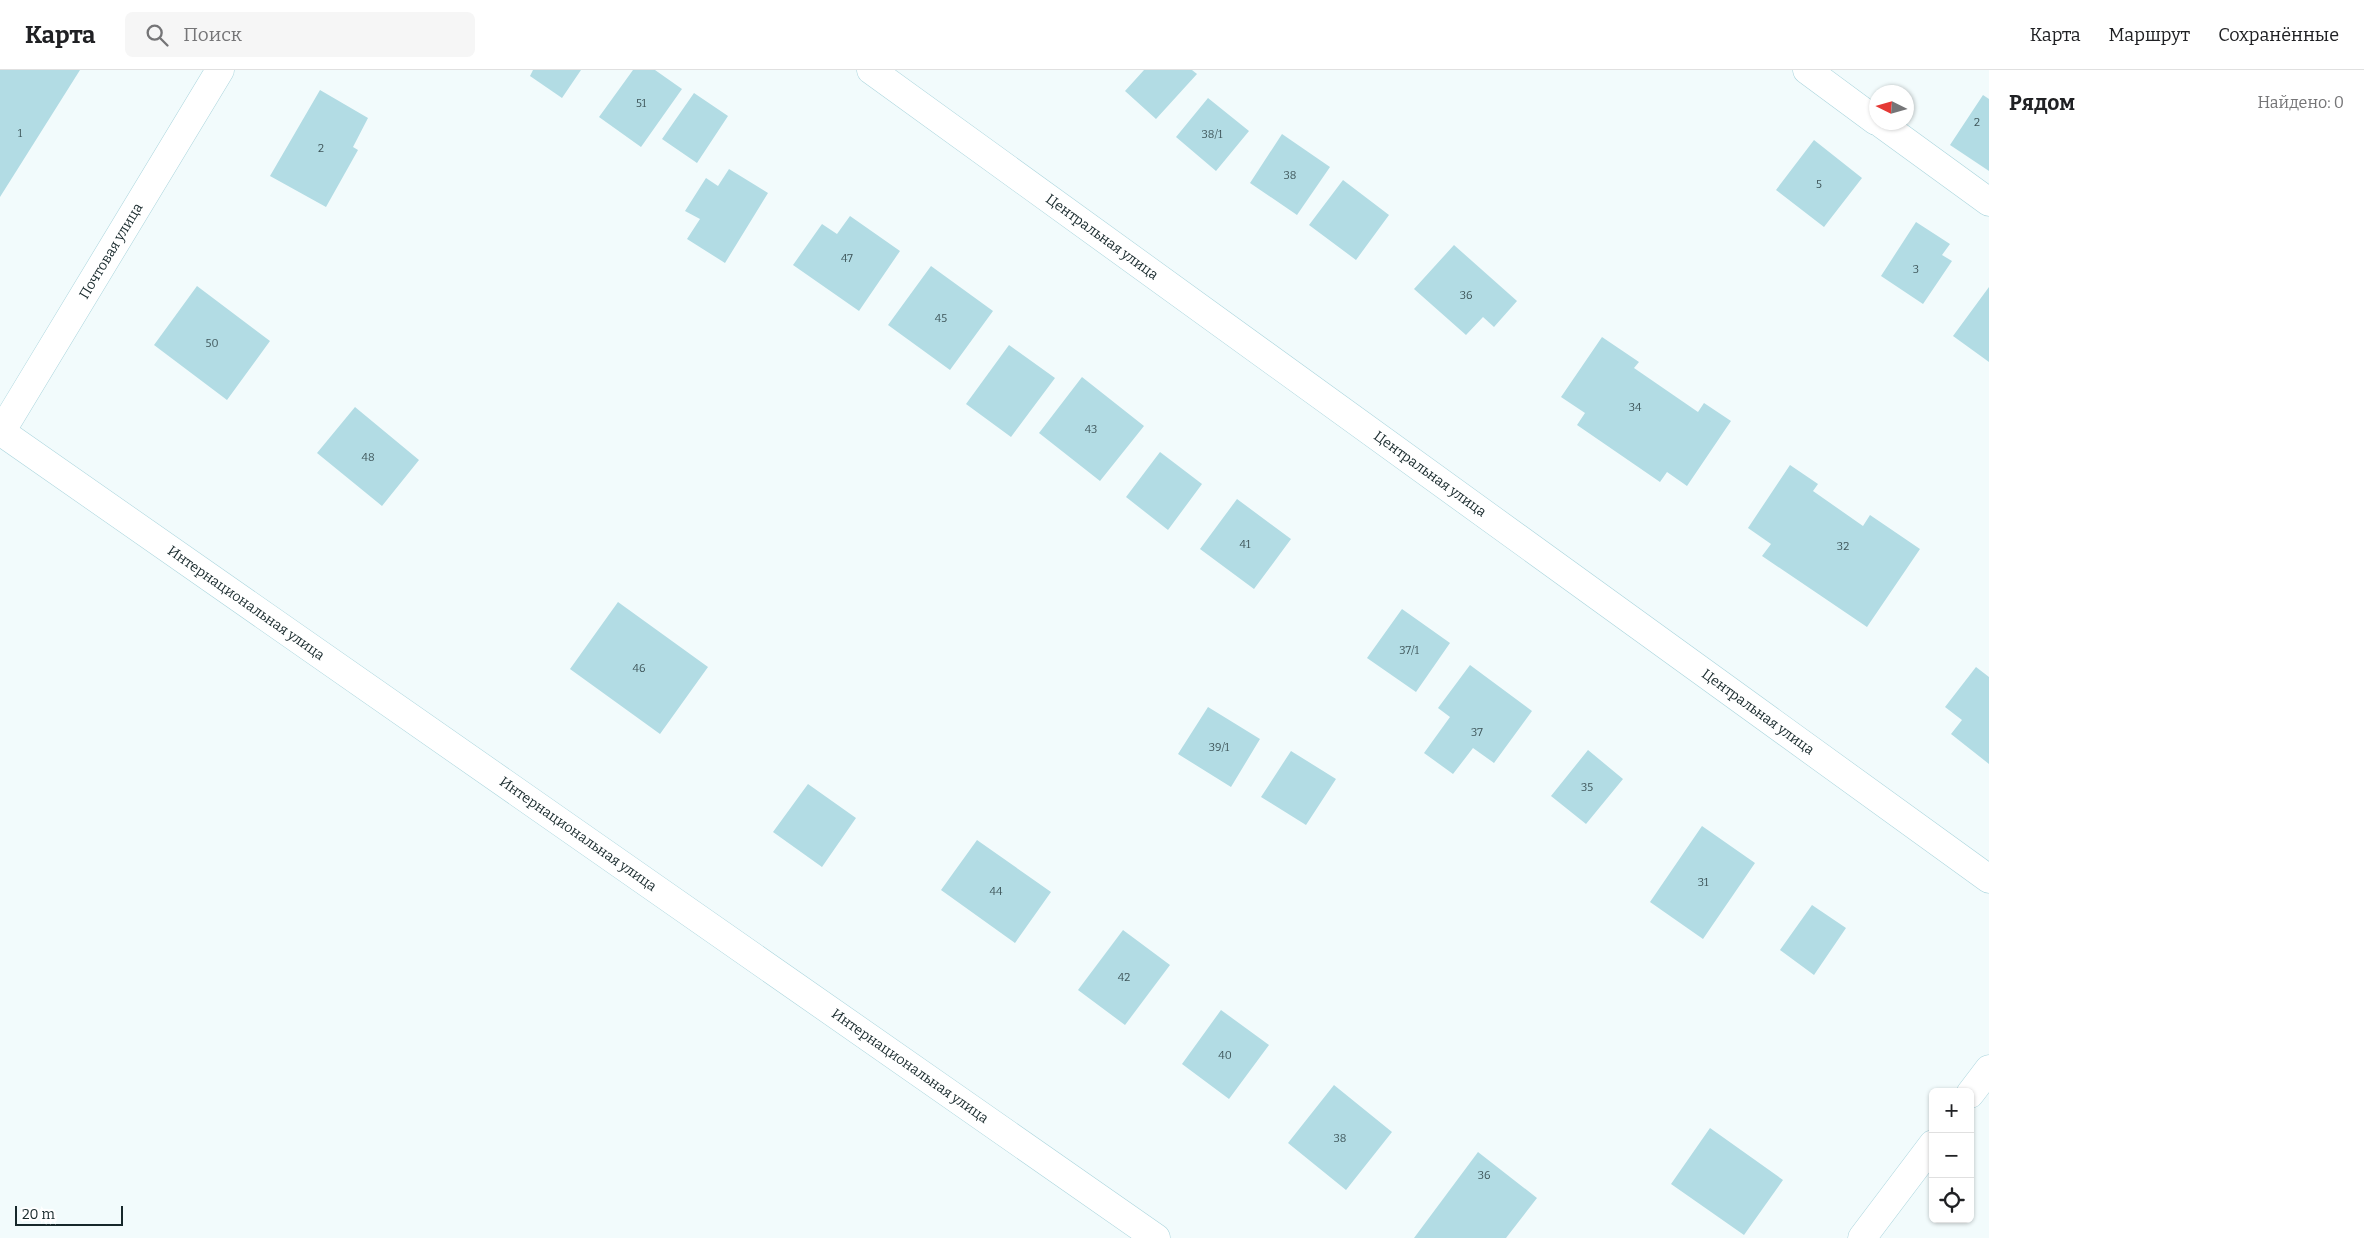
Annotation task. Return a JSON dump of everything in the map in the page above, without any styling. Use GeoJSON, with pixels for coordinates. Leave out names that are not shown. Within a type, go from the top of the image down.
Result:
{"type":"FeatureCollection","features":[{"type":"Feature","properties":{"kind":"street","name":"Почтовая улица"},"geometry":{"type":"LineString","coordinates":[[1,431],[220,70]]}},
{"type":"Feature","properties":{"kind":"street","name":"Центральная улица"},"geometry":{"type":"LineString","coordinates":[[871,70],[1989,879]]}},
{"type":"Feature","properties":{"kind":"street"},"geometry":{"type":"LineString","coordinates":[[1807,70],[1869,115]]}},
{"type":"Feature","properties":{"kind":"street"},"geometry":{"type":"LineString","coordinates":[[1889,130],[1989,202]]}},
{"type":"Feature","properties":{"kind":"street","name":"Интернациональная улица"},"geometry":{"type":"LineString","coordinates":[[1,431],[1156,1238]]}},
{"type":"Feature","properties":{"kind":"street"},"geometry":{"type":"LineString","coordinates":[[1974,1089],[1989,1069]]}},
{"type":"Feature","properties":{"kind":"street"},"geometry":{"type":"LineString","coordinates":[[1862,1238],[1929,1149]]}},
{"type":"Feature","properties":{"kind":"building"},"geometry":{"type":"Polygon","coordinates":[[[0,70],[80,70],[0,197],[0,70]]]}},
{"type":"Feature","properties":{"kind":"building"},"geometry":{"type":"Polygon","coordinates":[[[533,70],[581,70],[562,98],[530,76],[533,70]]]}},
{"type":"Feature","properties":{"kind":"building"},"geometry":{"type":"Polygon","coordinates":[[[633,70],[655,70],[682,89],[641,147],[599,117],[633,70]]]}},
{"type":"Feature","properties":{"kind":"building"},"geometry":{"type":"Polygon","coordinates":[[[1144,70],[1192,70],[1197,74],[1156,119],[1125,91],[1144,70]]]}},
{"type":"Feature","properties":{"kind":"building"},"geometry":{"type":"Polygon","coordinates":[[[320,90],[368,118],[353,147],[358,150],[326,207],[270,176],[320,90]]]}},
{"type":"Feature","properties":{"kind":"building"},"geometry":{"type":"Polygon","coordinates":[[[694,93],[728,116],[697,163],[662,139],[694,93]]]}},
{"type":"Feature","properties":{"kind":"building"},"geometry":{"type":"Polygon","coordinates":[[[1983,95],[1989,99],[1989,171],[1950,145],[1983,95]]]}},
{"type":"Feature","properties":{"kind":"building"},"geometry":{"type":"Polygon","coordinates":[[[1208,98],[1249,131],[1216,171],[1176,137],[1208,98]]]}},
{"type":"Feature","properties":{"kind":"building"},"geometry":{"type":"Polygon","coordinates":[[[1282,134],[1330,167],[1297,215],[1250,183],[1282,134]]]}},
{"type":"Feature","properties":{"kind":"building"},"geometry":{"type":"Polygon","coordinates":[[[1814,140],[1862,178],[1824,227],[1776,190],[1814,140]]]}},
{"type":"Feature","properties":{"kind":"building"},"geometry":{"type":"Polygon","coordinates":[[[729,169],[768,193],[725,263],[687,239],[700,219],[685,211],[706,178],[718,186],[729,169]]]}},
{"type":"Feature","properties":{"kind":"building"},"geometry":{"type":"Polygon","coordinates":[[[1343,180],[1389,215],[1356,260],[1309,225],[1343,180]]]}},
{"type":"Feature","properties":{"kind":"building"},"geometry":{"type":"Polygon","coordinates":[[[850,216],[900,251],[859,311],[793,265],[822,224],[837,234],[850,216]]]}},
{"type":"Feature","properties":{"kind":"building"},"geometry":{"type":"Polygon","coordinates":[[[1916,222],[1950,244],[1942,255],[1952,261],[1923,304],[1881,276],[1916,222]]]}},
{"type":"Feature","properties":{"kind":"building"},"geometry":{"type":"Polygon","coordinates":[[[1454,245],[1517,301],[1494,327],[1483,317],[1466,335],[1414,289],[1454,245]]]}},
{"type":"Feature","properties":{"kind":"building"},"geometry":{"type":"Polygon","coordinates":[[[931,266],[993,311],[950,370],[888,325],[931,266]]]}},
{"type":"Feature","properties":{"kind":"building"},"geometry":{"type":"Polygon","coordinates":[[[197,286],[270,341],[227,400],[154,345],[197,286]]]}},
{"type":"Feature","properties":{"kind":"building"},"geometry":{"type":"Polygon","coordinates":[[[1989,287],[1989,362],[1953,336],[1989,287]]]}},
{"type":"Feature","properties":{"kind":"building"},"geometry":{"type":"Polygon","coordinates":[[[1602,337],[1639,362],[1634,368],[1698,412],[1704,403],[1731,421],[1687,486],[1667,472],[1660,482],[1577,425],[1585,413],[1561,397],[1602,337]]]}},
{"type":"Feature","properties":{"kind":"building"},"geometry":{"type":"Polygon","coordinates":[[[1009,345],[1055,378],[1011,437],[966,404],[1009,345]]]}},
{"type":"Feature","properties":{"kind":"building"},"geometry":{"type":"Polygon","coordinates":[[[1082,377],[1144,426],[1100,481],[1039,433],[1082,377]]]}},
{"type":"Feature","properties":{"kind":"building"},"geometry":{"type":"Polygon","coordinates":[[[355,407],[419,460],[382,506],[317,453],[355,407]]]}},
{"type":"Feature","properties":{"kind":"building"},"geometry":{"type":"Polygon","coordinates":[[[1160,452],[1202,484],[1168,530],[1126,497],[1160,452]]]}},
{"type":"Feature","properties":{"kind":"building"},"geometry":{"type":"Polygon","coordinates":[[[1790,465],[1818,484],[1813,491],[1863,526],[1870,515],[1920,549],[1867,627],[1762,556],[1771,544],[1748,528],[1790,465]]]}},
{"type":"Feature","properties":{"kind":"building"},"geometry":{"type":"Polygon","coordinates":[[[1237,499],[1291,539],[1254,589],[1200,549],[1237,499]]]}},
{"type":"Feature","properties":{"kind":"building"},"geometry":{"type":"Polygon","coordinates":[[[618,602],[708,667],[660,734],[570,669],[618,602]]]}},
{"type":"Feature","properties":{"kind":"building"},"geometry":{"type":"Polygon","coordinates":[[[1402,609],[1450,643],[1416,692],[1367,658],[1402,609]]]}},
{"type":"Feature","properties":{"kind":"building"},"geometry":{"type":"Polygon","coordinates":[[[1470,665],[1532,711],[1494,763],[1473,748],[1453,774],[1424,753],[1450,717],[1438,708],[1470,665]]]}},
{"type":"Feature","properties":{"kind":"building"},"geometry":{"type":"Polygon","coordinates":[[[1976,667],[1989,677],[1989,764],[1951,734],[1962,720],[1945,707],[1976,667]]]}},
{"type":"Feature","properties":{"kind":"building"},"geometry":{"type":"Polygon","coordinates":[[[1208,707],[1260,739],[1231,787],[1178,754],[1208,707]]]}},
{"type":"Feature","properties":{"kind":"building"},"geometry":{"type":"Polygon","coordinates":[[[1588,750],[1623,779],[1586,824],[1551,796],[1588,750]]]}},
{"type":"Feature","properties":{"kind":"building"},"geometry":{"type":"Polygon","coordinates":[[[1291,751],[1336,779],[1306,825],[1261,797],[1291,751]]]}},
{"type":"Feature","properties":{"kind":"building"},"geometry":{"type":"Polygon","coordinates":[[[808,784],[856,818],[822,867],[773,832],[808,784]]]}},
{"type":"Feature","properties":{"kind":"building"},"geometry":{"type":"Polygon","coordinates":[[[1702,826],[1755,863],[1703,939],[1650,902],[1702,826]]]}},
{"type":"Feature","properties":{"kind":"building"},"geometry":{"type":"Polygon","coordinates":[[[977,840],[1051,892],[1015,943],[941,890],[977,840]]]}},
{"type":"Feature","properties":{"kind":"building"},"geometry":{"type":"Polygon","coordinates":[[[1812,905],[1846,928],[1814,975],[1780,950],[1812,905]]]}},
{"type":"Feature","properties":{"kind":"building"},"geometry":{"type":"Polygon","coordinates":[[[1123,930],[1170,965],[1125,1025],[1078,990],[1123,930]]]}},
{"type":"Feature","properties":{"kind":"building"},"geometry":{"type":"Polygon","coordinates":[[[1221,1010],[1269,1045],[1229,1099],[1182,1064],[1221,1010]]]}},
{"type":"Feature","properties":{"kind":"building"},"geometry":{"type":"Polygon","coordinates":[[[1334,1085],[1392,1132],[1346,1190],[1288,1143],[1334,1085]]]}},
{"type":"Feature","properties":{"kind":"building"},"geometry":{"type":"Polygon","coordinates":[[[1710,1128],[1783,1180],[1744,1235],[1671,1184],[1710,1128]]]}},
{"type":"Feature","properties":{"kind":"building"},"geometry":{"type":"Polygon","coordinates":[[[1478,1152],[1537,1198],[1506,1238],[1414,1238],[1478,1152]]]}}]}
